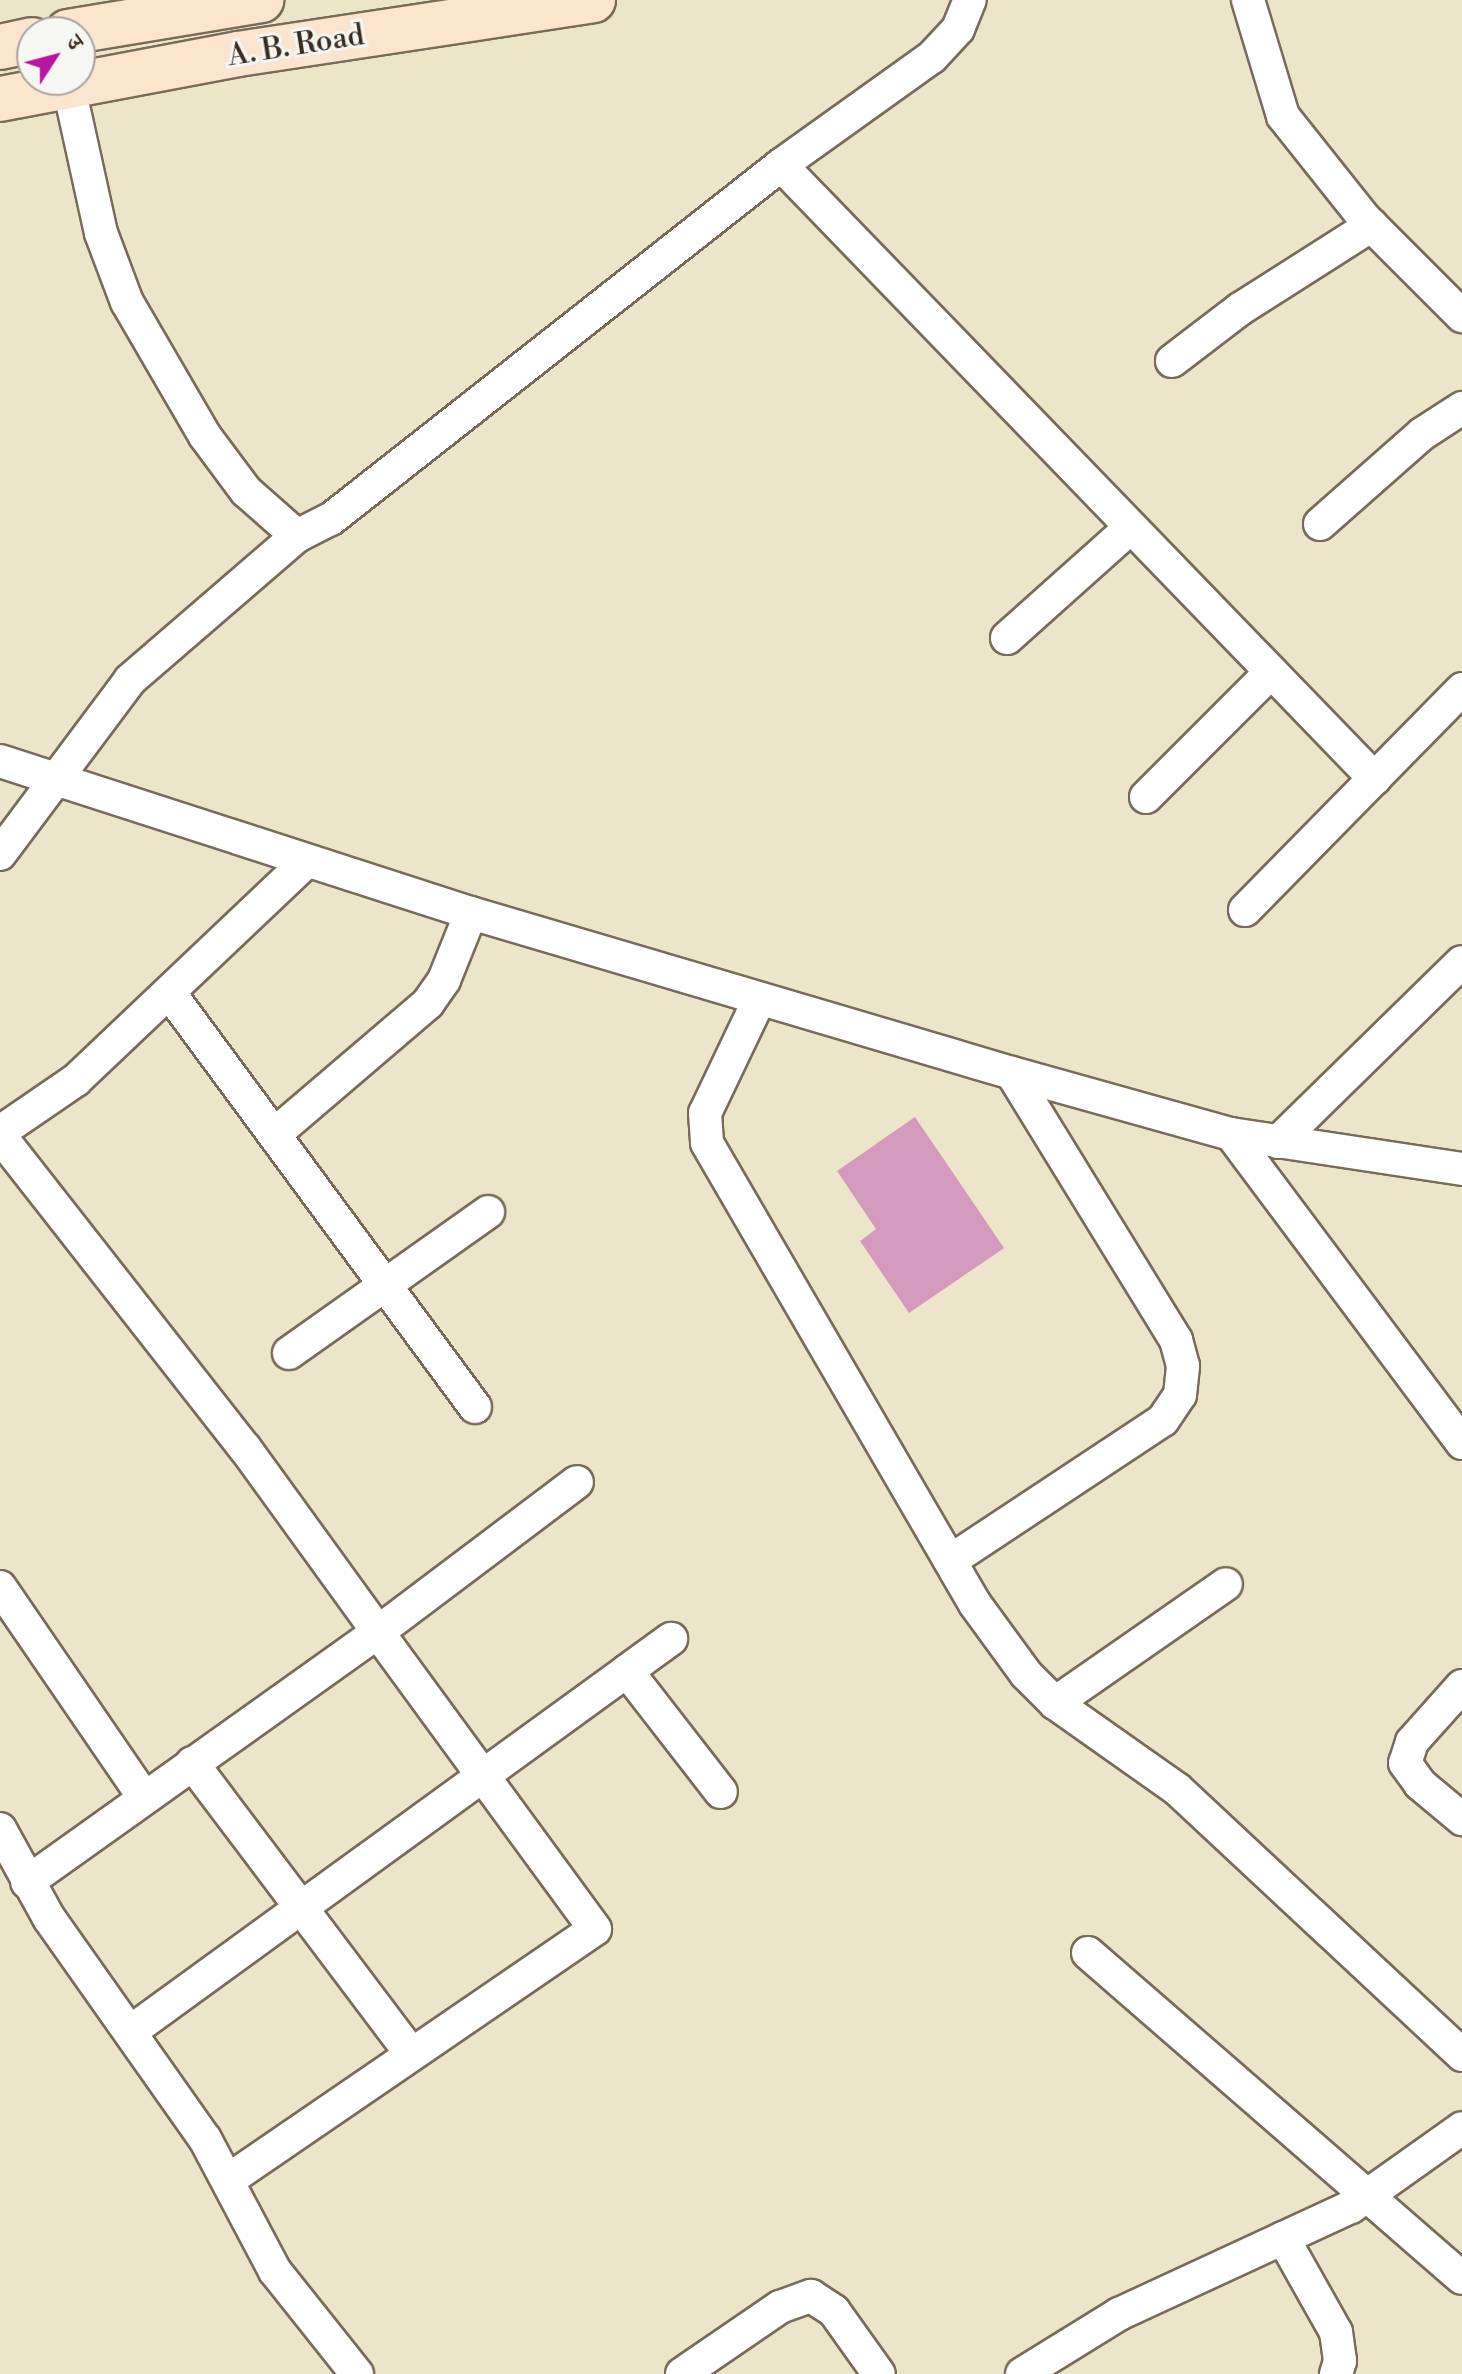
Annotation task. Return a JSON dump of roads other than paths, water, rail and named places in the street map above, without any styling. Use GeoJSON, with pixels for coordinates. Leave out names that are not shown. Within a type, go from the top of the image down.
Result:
{"type":"FeatureCollection","features":[{"type":"Feature","properties":{"kind":"main road","name":"A. B. Road"},"geometry":{"type":"LineString","coordinates":[[96,27],[261,0]]}},
{"type":"Feature","properties":{"kind":"main road","name":"A. B. Road"},"geometry":{"type":"LineString","coordinates":[[96,78],[485,8],[593,0]]}},
{"type":"Feature","properties":{"kind":"street"},"geometry":{"type":"LineString","coordinates":[[0,854],[130,680],[297,536],[331,519],[781,165],[932,57],[958,29],[970,0]]}},
{"type":"Feature","properties":{"kind":"street"},"geometry":{"type":"LineString","coordinates":[[1248,0],[1283,116],[1372,225],[1462,316]]}},
{"type":"Feature","properties":{"kind":"street"},"geometry":{"type":"LineString","coordinates":[[71,96],[97,220],[127,302],[205,436],[246,491],[297,536]]}},
{"type":"Feature","properties":{"kind":"street"},"geometry":{"type":"LineString","coordinates":[[781,165],[1375,779]]}},
{"type":"Feature","properties":{"kind":"street"},"geometry":{"type":"LineString","coordinates":[[1172,361],[1240,309],[1372,225]]}},
{"type":"Feature","properties":{"kind":"street"},"geometry":{"type":"LineString","coordinates":[[1320,524],[1422,434],[1462,408]]}},
{"type":"Feature","properties":{"kind":"street"},"geometry":{"type":"LineString","coordinates":[[1007,638],[1131,527]]}},
{"type":"Feature","properties":{"kind":"street"},"geometry":{"type":"LineString","coordinates":[[1146,797],[1271,672]]}},
{"type":"Feature","properties":{"kind":"street"},"geometry":{"type":"LineString","coordinates":[[1245,910],[1462,689]]}},
{"type":"Feature","properties":{"kind":"street"},"geometry":{"type":"LineString","coordinates":[[0,761],[471,913],[1012,1073],[1231,1134],[1462,1169]]}},
{"type":"Feature","properties":{"kind":"street"},"geometry":{"type":"LineString","coordinates":[[230,2179],[595,1929],[245,1448],[0,1134],[76,1080],[171,995],[307,861]]}},
{"type":"Feature","properties":{"kind":"street"},"geometry":{"type":"LineString","coordinates":[[276,1133],[428,1003],[444,980],[471,913]]}},
{"type":"Feature","properties":{"kind":"street"},"geometry":{"type":"LineString","coordinates":[[1278,1142],[1462,962]]}},
{"type":"Feature","properties":{"kind":"street"},"geometry":{"type":"LineString","coordinates":[[171,995],[276,1133],[475,1407]]}},
{"type":"Feature","properties":{"kind":"street"},"geometry":{"type":"LineString","coordinates":[[759,1000],[705,1113],[707,1143],[950,1561],[1026,1674],[1055,1703],[1177,1789],[1462,2055]]}},
{"type":"Feature","properties":{"kind":"street"},"geometry":{"type":"LineString","coordinates":[[950,1561],[1163,1420],[1180,1395],[1183,1366],[1176,1340],[1012,1073]]}},
{"type":"Feature","properties":{"kind":"street"},"geometry":{"type":"LineString","coordinates":[[1231,1134],[1462,1443]]}},
{"type":"Feature","properties":{"kind":"street"},"geometry":{"type":"LineString","coordinates":[[289,1353],[488,1212]]}},
{"type":"Feature","properties":{"kind":"street"},"geometry":{"type":"LineString","coordinates":[[27,1882],[143,1796],[378,1632],[577,1482]]}},
{"type":"Feature","properties":{"kind":"street"},"geometry":{"type":"LineString","coordinates":[[1055,1703],[1226,1584]]}},
{"type":"Feature","properties":{"kind":"street"},"geometry":{"type":"LineString","coordinates":[[0,1587],[143,1796]]}},
{"type":"Feature","properties":{"kind":"street"},"geometry":{"type":"LineString","coordinates":[[130,2032],[671,1639]]}},
{"type":"Feature","properties":{"kind":"street"},"geometry":{"type":"LineString","coordinates":[[627,1671],[721,1792]]}},
{"type":"Feature","properties":{"kind":"street"},"geometry":{"type":"LineString","coordinates":[[1462,1686],[1412,1742],[1405,1763],[1420,1784],[1462,1819]]}},
{"type":"Feature","properties":{"kind":"street"},"geometry":{"type":"LineString","coordinates":[[192,1763],[411,2054]]}},
{"type":"Feature","properties":{"kind":"street"},"geometry":{"type":"LineString","coordinates":[[0,1829],[27,1882],[230,2179],[275,2271],[357,2374]]}},
{"type":"Feature","properties":{"kind":"street"},"geometry":{"type":"LineString","coordinates":[[1088,1953],[1462,2278]]}},
{"type":"Feature","properties":{"kind":"street"},"geometry":{"type":"LineString","coordinates":[[1022,2374],[1119,2314],[1370,2195],[1462,2128]]}},
{"type":"Feature","properties":{"kind":"street"},"geometry":{"type":"LineString","coordinates":[[1283,2238],[1336,2332],[1340,2361],[1336,2374]]}},
{"type":"Feature","properties":{"kind":"street"},"geometry":{"type":"LineString","coordinates":[[682,2374],[780,2307],[811,2296],[834,2311],[879,2374]]}}]}
